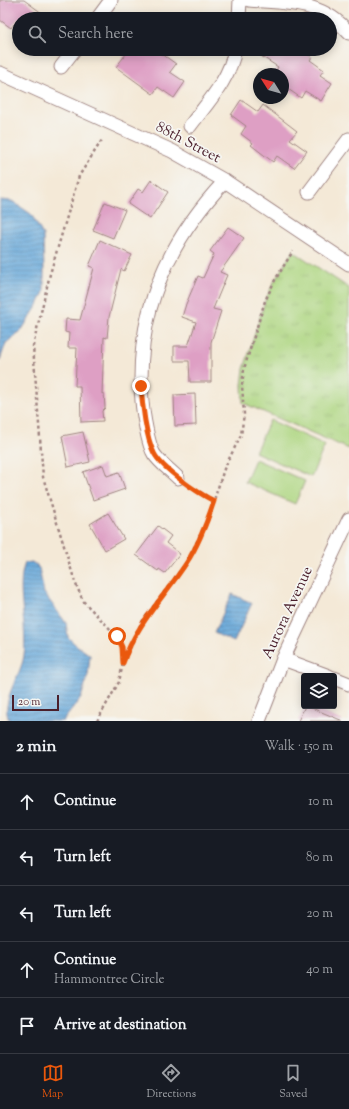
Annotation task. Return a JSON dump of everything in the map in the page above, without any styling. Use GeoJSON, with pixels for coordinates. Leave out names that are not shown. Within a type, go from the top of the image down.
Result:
{"type":"FeatureCollection","features":[{"type":"Feature","properties":{"kind":"street"},"geometry":{"type":"LineString","coordinates":[[102,12],[111,0]]}},
{"type":"Feature","properties":{"kind":"street"},"geometry":{"type":"LineString","coordinates":[[239,12],[240,0]]}},
{"type":"Feature","properties":{"kind":"street"},"geometry":{"type":"LineString","coordinates":[[249,0],[301,2],[323,12]]}},
{"type":"Feature","properties":{"kind":"street"},"geometry":{"type":"LineString","coordinates":[[337,20],[349,33]]}},
{"type":"Feature","properties":{"kind":"street"},"geometry":{"type":"LineString","coordinates":[[61,67],[69,56]]}},
{"type":"Feature","properties":{"kind":"street"},"geometry":{"type":"LineString","coordinates":[[190,126],[222,83],[233,62],[234,56]]}},
{"type":"Feature","properties":{"kind":"street","name":"88th Street"},"geometry":{"type":"LineString","coordinates":[[0,73],[172,151],[224,181],[349,264]]}},
{"type":"Feature","properties":{"kind":"street"},"geometry":{"type":"LineString","coordinates":[[309,192],[349,139]]}},
{"type":"Feature","properties":{"kind":"street"},"geometry":{"type":"LineString","coordinates":[[178,478],[154,453],[143,415],[141,386],[145,329],[161,274],[173,249],[188,224],[205,201],[224,181]]}},
{"type":"Feature","properties":{"kind":"street","name":"Aurora Avenue"},"geometry":{"type":"LineString","coordinates":[[259,721],[283,658],[349,519]]}},
{"type":"Feature","properties":{"kind":"street"},"geometry":{"type":"LineString","coordinates":[[283,658],[321,673]]}},
{"type":"Feature","properties":{"kind":"street"},"geometry":{"type":"LineString","coordinates":[[337,679],[349,684]]}},
{"type":"Feature","properties":{"kind":"path"},"geometry":{"type":"LineString","coordinates":[[102,140],[79,176],[50,274],[33,346],[43,477],[74,582],[84,601],[117,636],[122,647],[123,663]]}},
{"type":"Feature","properties":{"kind":"path"},"geometry":{"type":"LineString","coordinates":[[97,721],[119,682],[127,651],[142,622],[188,561],[208,519],[224,469],[241,435],[244,414],[242,386],[244,369],[265,301],[275,280],[293,251]]}},
{"type":"Feature","properties":{"kind":"path"},"geometry":{"type":"LineString","coordinates":[[178,478],[202,496],[214,501]]}},
{"type":"Feature","properties":{"kind":"green space"},"geometry":{"type":"Polygon","coordinates":[[[293,251],[349,288],[349,449],[243,403],[242,385],[244,369],[265,301],[275,280],[293,251]]]}},
{"type":"Feature","properties":{"kind":"green space"},"geometry":{"type":"Polygon","coordinates":[[[270,420],[325,445],[311,477],[255,452],[270,420]]]}},
{"type":"Feature","properties":{"kind":"green space"},"geometry":{"type":"Polygon","coordinates":[[[255,459],[305,481],[295,504],[245,482],[255,459]]]}},
{"type":"Feature","properties":{"kind":"water"},"geometry":{"type":"Polygon","coordinates":[[[0,200],[12,201],[31,214],[43,235],[44,292],[38,305],[21,331],[6,343],[0,360],[0,200]]]}},
{"type":"Feature","properties":{"kind":"water"},"geometry":{"type":"Polygon","coordinates":[[[32,562],[39,568],[44,593],[66,623],[68,637],[90,655],[88,675],[81,698],[63,721],[9,721],[7,713],[9,696],[24,655],[25,644],[21,595],[22,573],[25,563],[32,562]]]}},
{"type":"Feature","properties":{"kind":"water"},"geometry":{"type":"Polygon","coordinates":[[[232,594],[252,603],[234,642],[214,633],[232,594]]]}},
{"type":"Feature","properties":{"kind":"building"},"geometry":{"type":"Polygon","coordinates":[[[0,0],[24,0],[40,12],[12,12],[11,28],[0,20],[0,0]]]}},
{"type":"Feature","properties":{"kind":"building"},"geometry":{"type":"Polygon","coordinates":[[[125,56],[165,56],[176,64],[170,72],[185,82],[174,98],[158,87],[153,94],[116,67],[125,56]]]}},
{"type":"Feature","properties":{"kind":"building"},"geometry":{"type":"Polygon","coordinates":[[[261,56],[310,56],[312,57],[310,60],[324,70],[320,75],[332,83],[321,101],[305,91],[301,98],[289,90],[289,68],[277,68],[261,56]]]}},
{"type":"Feature","properties":{"kind":"building"},"geometry":{"type":"Polygon","coordinates":[[[241,100],[258,112],[263,105],[297,131],[290,139],[307,151],[294,168],[277,156],[273,162],[251,145],[253,143],[241,134],[246,126],[231,115],[241,100]]]}},
{"type":"Feature","properties":{"kind":"building"},"geometry":{"type":"Polygon","coordinates":[[[151,180],[168,192],[150,219],[128,204],[138,189],[143,192],[151,180]]]}},
{"type":"Feature","properties":{"kind":"building"},"geometry":{"type":"Polygon","coordinates":[[[105,202],[125,210],[113,238],[93,230],[105,202]]]}},
{"type":"Feature","properties":{"kind":"building"},"geometry":{"type":"Polygon","coordinates":[[[228,227],[244,238],[220,272],[227,275],[213,309],[221,311],[211,342],[211,382],[190,382],[189,361],[174,361],[174,346],[188,346],[196,322],[182,317],[186,304],[198,276],[203,278],[214,254],[210,251],[228,227]]]}},
{"type":"Feature","properties":{"kind":"building"},"geometry":{"type":"Polygon","coordinates":[[[100,240],[132,255],[124,271],[121,269],[109,317],[107,338],[104,337],[102,394],[104,393],[105,408],[102,411],[103,421],[81,422],[80,386],[75,386],[77,348],[68,348],[69,333],[65,332],[66,319],[80,320],[94,268],[89,266],[100,240]]]}},
{"type":"Feature","properties":{"kind":"building"},"geometry":{"type":"Polygon","coordinates":[[[195,394],[196,425],[175,426],[174,395],[195,394]]]}},
{"type":"Feature","properties":{"kind":"building"},"geometry":{"type":"Polygon","coordinates":[[[83,432],[90,462],[68,467],[62,436],[83,432]]]}},
{"type":"Feature","properties":{"kind":"building"},"geometry":{"type":"Polygon","coordinates":[[[103,465],[107,476],[119,472],[125,489],[93,500],[83,472],[103,465]]]}},
{"type":"Feature","properties":{"kind":"building"},"geometry":{"type":"Polygon","coordinates":[[[108,513],[124,539],[105,550],[90,524],[108,513]]]}},
{"type":"Feature","properties":{"kind":"building"},"geometry":{"type":"Polygon","coordinates":[[[158,526],[171,536],[166,543],[180,554],[165,573],[159,569],[158,571],[136,555],[158,526]]]}},
{"type":"Feature","properties":{"kind":"building"},"geometry":{"type":"Polygon","coordinates":[[[304,709],[314,709],[343,721],[298,721],[304,709]]]}},
{"type":"Feature","properties":{"kind":"route"},"geometry":{"type":"LineString","coordinates":[[117,636],[122,647],[123,663],[127,651],[142,622],[188,561],[208,519],[214,501],[202,496],[178,478],[154,453],[143,415],[141,386]]}}]}
